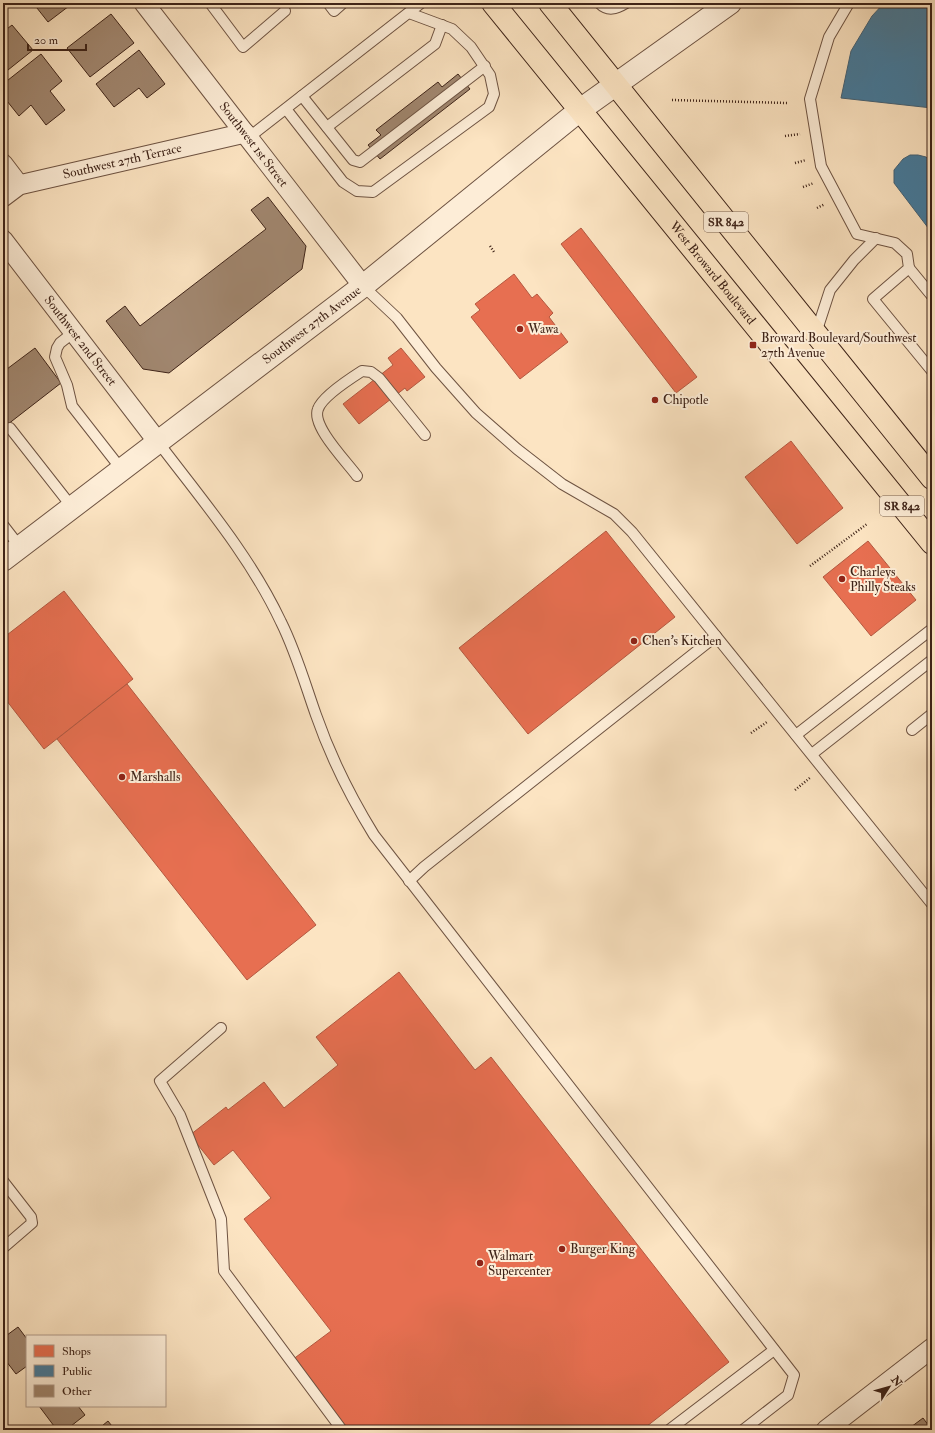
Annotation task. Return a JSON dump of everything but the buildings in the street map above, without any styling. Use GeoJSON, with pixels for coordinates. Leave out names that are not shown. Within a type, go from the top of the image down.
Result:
{"type":"FeatureCollection","features":[{"type":"Feature","properties":{"kind":"main road","name":"West Broward Boulevard"},"geometry":{"type":"LineString","coordinates":[[493,3],[932,543]]}},
{"type":"Feature","properties":{"kind":"main road","name":"SR 842"},"geometry":{"type":"LineString","coordinates":[[550,3],[932,478]]}},
{"type":"Feature","properties":{"kind":"street","name":"Southwest 1st Street"},"geometry":{"type":"LineString","coordinates":[[144,3],[363,286]]}},
{"type":"Feature","properties":{"kind":"street","name":"Southwest 27th Avenue"},"geometry":{"type":"LineString","coordinates":[[11,554],[363,286],[580,110],[617,86],[730,3]]}},
{"type":"Feature","properties":{"kind":"street","name":"Southwest 27th Terrace"},"geometry":{"type":"LineString","coordinates":[[3,196],[19,185],[247,136]]}},
{"type":"Feature","properties":{"kind":"street"},"geometry":{"type":"LineString","coordinates":[[3,164],[19,185]]}},
{"type":"Feature","properties":{"kind":"street","name":"Southwest 2nd Street"},"geometry":{"type":"LineString","coordinates":[[3,240],[158,442]]}},
{"type":"Feature","properties":{"kind":"street"},"geometry":{"type":"LineString","coordinates":[[826,1430],[932,1348]]}},
{"type":"Feature","properties":{"kind":"lane"},"geometry":{"type":"LineString","coordinates":[[210,3],[243,47],[285,11]]}},
{"type":"Feature","properties":{"kind":"lane"},"geometry":{"type":"LineString","coordinates":[[328,3],[334,10],[343,3]]}},
{"type":"Feature","properties":{"kind":"lane"},"geometry":{"type":"LineString","coordinates":[[247,136],[286,109],[421,3]]}},
{"type":"Feature","properties":{"kind":"lane"},"geometry":{"type":"LineString","coordinates":[[599,3],[609,9],[616,9],[626,3]]}},
{"type":"Feature","properties":{"kind":"lane"},"geometry":{"type":"LineString","coordinates":[[849,3],[829,37],[810,102],[821,166],[857,234],[895,243],[907,254],[909,268],[932,296]]}},
{"type":"Feature","properties":{"kind":"lane"},"geometry":{"type":"LineString","coordinates":[[286,109],[343,182],[357,191],[373,192],[489,107],[494,94],[490,75],[471,47],[452,29],[409,13]]}},
{"type":"Feature","properties":{"kind":"lane"},"geometry":{"type":"LineString","coordinates":[[327,127],[436,44],[442,25]]}},
{"type":"Feature","properties":{"kind":"lane"},"geometry":{"type":"LineString","coordinates":[[302,96],[353,160],[360,162],[485,66]]}},
{"type":"Feature","properties":{"kind":"lane"},"geometry":{"type":"LineString","coordinates":[[816,333],[830,290],[854,260],[876,238]]}},
{"type":"Feature","properties":{"kind":"lane"},"geometry":{"type":"LineString","coordinates":[[909,268],[873,299],[932,371]]}},
{"type":"Feature","properties":{"kind":"lane"},"geometry":{"type":"LineString","coordinates":[[363,286],[397,318],[436,368],[476,413],[517,450],[562,484],[619,519],[632,532],[932,904]]}},
{"type":"Feature","properties":{"kind":"lane"},"geometry":{"type":"LineString","coordinates":[[74,332],[60,342],[55,358],[67,385],[72,406],[122,470]]}},
{"type":"Feature","properties":{"kind":"lane"},"geometry":{"type":"LineString","coordinates":[[357,476],[320,428],[317,419],[318,409],[324,400],[362,371],[371,372],[379,378],[425,435]]}},
{"type":"Feature","properties":{"kind":"lane"},"geometry":{"type":"LineString","coordinates":[[10,428],[72,507]]}},
{"type":"Feature","properties":{"kind":"lane"},"geometry":{"type":"LineString","coordinates":[[158,442],[226,532],[264,588],[298,659],[316,715],[353,801],[374,835],[794,1375],[788,1395],[743,1430]]}},
{"type":"Feature","properties":{"kind":"lane"},"geometry":{"type":"LineString","coordinates":[[3,525],[11,554]]}},
{"type":"Feature","properties":{"kind":"lane"},"geometry":{"type":"LineString","coordinates":[[796,734],[932,629]]}},
{"type":"Feature","properties":{"kind":"lane"},"geometry":{"type":"LineString","coordinates":[[409,881],[430,862],[716,636]]}},
{"type":"Feature","properties":{"kind":"lane"},"geometry":{"type":"LineString","coordinates":[[812,754],[932,660]]}},
{"type":"Feature","properties":{"kind":"lane"},"geometry":{"type":"LineString","coordinates":[[912,730],[932,714]]}},
{"type":"Feature","properties":{"kind":"lane"},"geometry":{"type":"LineString","coordinates":[[221,1028],[160,1081],[180,1115],[221,1219],[224,1271],[342,1430]]}},
{"type":"Feature","properties":{"kind":"lane"},"geometry":{"type":"LineString","coordinates":[[3,1181],[31,1217],[32,1223],[3,1248]]}},
{"type":"Feature","properties":{"kind":"lane"},"geometry":{"type":"LineString","coordinates":[[669,1430],[774,1350]]}},
{"type":"Feature","properties":{"kind":"path"},"geometry":{"type":"LineString","coordinates":[[672,100],[787,103]]}},
{"type":"Feature","properties":{"kind":"path"},"geometry":{"type":"LineString","coordinates":[[490,246],[494,252]]}},
{"type":"Feature","properties":{"kind":"path"},"geometry":{"type":"LineString","coordinates":[[810,566],[867,524]]}},
{"type":"Feature","properties":{"kind":"path"},"geometry":{"type":"LineString","coordinates":[[751,733],[770,719]]}},
{"type":"Feature","properties":{"kind":"path"},"geometry":{"type":"LineString","coordinates":[[795,790],[815,775]]}},
{"type":"Feature","properties":{"kind":"place","name":"Wawa"},"geometry":{"type":"Point","coordinates":[520,329]}},
{"type":"Feature","properties":{"kind":"place","name":"Broward Boulevard/Southwest 27th Avenue"},"geometry":{"type":"Point","coordinates":[753,345]}},
{"type":"Feature","properties":{"kind":"place","name":"Chipotle"},"geometry":{"type":"Point","coordinates":[655,400]}},
{"type":"Feature","properties":{"kind":"place","name":"Charleys Philly Steaks"},"geometry":{"type":"Point","coordinates":[842,579]}},
{"type":"Feature","properties":{"kind":"place","name":"Chen's Kitchen"},"geometry":{"type":"Point","coordinates":[634,641]}},
{"type":"Feature","properties":{"kind":"place","name":"Marshalls"},"geometry":{"type":"Point","coordinates":[122,777]}},
{"type":"Feature","properties":{"kind":"place","name":"Burger King"},"geometry":{"type":"Point","coordinates":[562,1249]}},
{"type":"Feature","properties":{"kind":"place","name":"Walmart Supercenter"},"geometry":{"type":"Point","coordinates":[480,1263]}}]}
